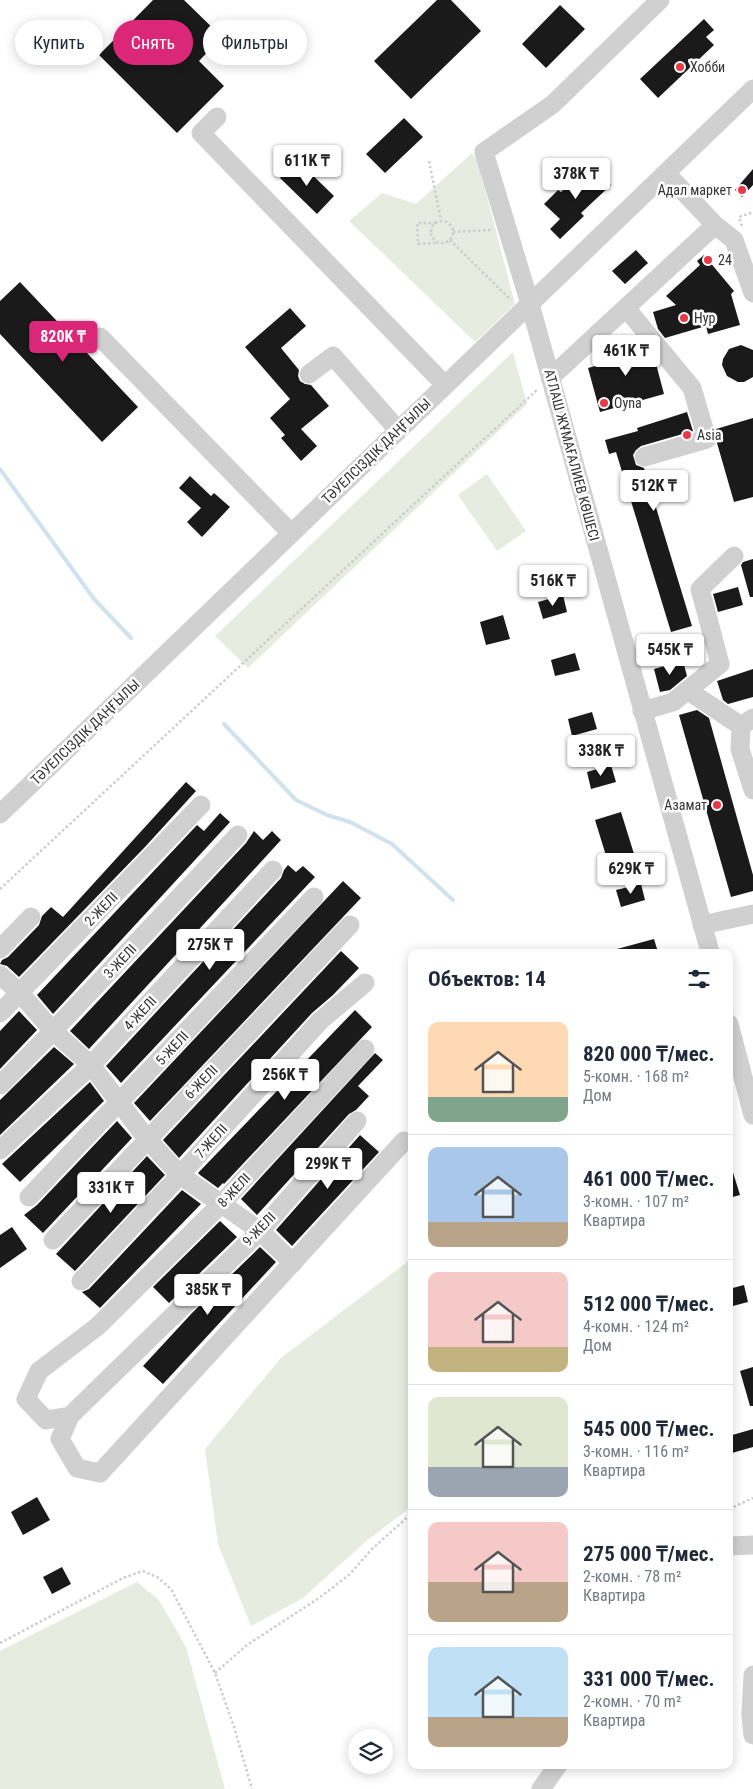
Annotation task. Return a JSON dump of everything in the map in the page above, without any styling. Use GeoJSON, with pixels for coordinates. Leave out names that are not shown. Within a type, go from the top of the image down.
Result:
{"type":"FeatureCollection","features":[{"type":"Feature","properties":{"kind":"street","name":"АТЛАШ ЖҰМАҒАЛИЕВ КӨШЕСІ"},"geometry":{"type":"LineString","coordinates":[[660,0],[553,104],[484,152],[508,230],[527,307],[550,378],[709,949]]}},
{"type":"Feature","properties":{"kind":"street","name":"ТӘУЕЛСІЗДІК ДАҢҒЫЛЫ"},"geometry":{"type":"LineString","coordinates":[[0,814],[398,430],[667,174],[753,89]]}},
{"type":"Feature","properties":{"kind":"street"},"geometry":{"type":"LineString","coordinates":[[217,117],[201,133],[445,385]]}},
{"type":"Feature","properties":{"kind":"street"},"geometry":{"type":"LineString","coordinates":[[667,174],[715,225],[734,240],[753,293]]}},
{"type":"Feature","properties":{"kind":"street"},"geometry":{"type":"LineString","coordinates":[[550,378],[715,225]]}},
{"type":"Feature","properties":{"kind":"street"},"geometry":{"type":"LineString","coordinates":[[626,308],[692,388],[707,439],[644,457]]}},
{"type":"Feature","properties":{"kind":"street"},"geometry":{"type":"LineString","coordinates":[[100,337],[291,533]]}},
{"type":"Feature","properties":{"kind":"street"},"geometry":{"type":"LineString","coordinates":[[309,374],[332,356],[398,430]]}},
{"type":"Feature","properties":{"kind":"street"},"geometry":{"type":"LineString","coordinates":[[642,711],[673,702],[720,664],[700,589],[734,556]]}},
{"type":"Feature","properties":{"kind":"street"},"geometry":{"type":"LineString","coordinates":[[687,690],[747,722],[740,749],[753,790]]}},
{"type":"Feature","properties":{"kind":"street","name":"2-ЖЕЛІ"},"geometry":{"type":"LineString","coordinates":[[0,1013],[202,805]]}},
{"type":"Feature","properties":{"kind":"street","name":"3-ЖЕЛІ"},"geometry":{"type":"LineString","coordinates":[[0,1085],[53,1032],[238,835]]}},
{"type":"Feature","properties":{"kind":"street","name":"4-ЖЕЛІ"},"geometry":{"type":"LineString","coordinates":[[0,1150],[91,1065],[274,870]]}},
{"type":"Feature","properties":{"kind":"street","name":"5-ЖЕЛІ"},"geometry":{"type":"LineString","coordinates":[[29,1197],[314,897]]}},
{"type":"Feature","properties":{"kind":"street"},"geometry":{"type":"LineString","coordinates":[[702,925],[753,914]]}},
{"type":"Feature","properties":{"kind":"street"},"geometry":{"type":"LineString","coordinates":[[0,949],[31,917]]}},
{"type":"Feature","properties":{"kind":"street","name":"6-ЖЕЛІ"},"geometry":{"type":"LineString","coordinates":[[53,1240],[350,925]]}},
{"type":"Feature","properties":{"kind":"street"},"geometry":{"type":"LineString","coordinates":[[0,975],[20,993],[53,1032],[91,1065],[147,1139],[180,1175],[260,1231],[293,1263]]}},
{"type":"Feature","properties":{"kind":"street","name":"7-ЖЕЛІ"},"geometry":{"type":"LineString","coordinates":[[81,1281],[320,1021],[365,983]]}},
{"type":"Feature","properties":{"kind":"street"},"geometry":{"type":"LineString","coordinates":[[733,1039],[753,1115]]}},
{"type":"Feature","properties":{"kind":"street","name":"8-ЖЕЛІ"},"geometry":{"type":"LineString","coordinates":[[70,1416],[46,1420],[26,1399],[39,1371],[98,1326],[221,1204],[365,1049]]}},
{"type":"Feature","properties":{"kind":"street","name":"9-ЖЕЛІ"},"geometry":{"type":"LineString","coordinates":[[70,1416],[260,1231],[358,1121]]}},
{"type":"Feature","properties":{"kind":"street"},"geometry":{"type":"LineString","coordinates":[[70,1416],[60,1440],[77,1468],[100,1473],[404,1141]]}},
{"type":"Feature","properties":{"kind":"street"},"geometry":{"type":"LineString","coordinates":[[733,1546],[753,1545]]}},
{"type":"Feature","properties":{"kind":"street"},"geometry":{"type":"LineString","coordinates":[[753,1675],[753,1735]]}},
{"type":"Feature","properties":{"kind":"street"},"geometry":{"type":"LineString","coordinates":[[541,1789],[555,1769]]}},
{"type":"Feature","properties":{"kind":"path"},"geometry":{"type":"LineString","coordinates":[[429,161],[439,222]]}},
{"type":"Feature","properties":{"kind":"path"},"geometry":{"type":"LineString","coordinates":[[438,242],[431,235],[432,228],[439,222]]}},
{"type":"Feature","properties":{"kind":"path"},"geometry":{"type":"LineString","coordinates":[[439,222],[451,225],[453,232],[450,240],[446,243],[418,244],[417,223],[439,222]]}},
{"type":"Feature","properties":{"kind":"path"},"geometry":{"type":"LineString","coordinates":[[453,232],[508,230]]}},
{"type":"Feature","properties":{"kind":"path"},"geometry":{"type":"LineString","coordinates":[[450,240],[527,307]]}},
{"type":"Feature","properties":{"kind":"path"},"geometry":{"type":"LineString","coordinates":[[0,889],[550,378]]}},
{"type":"Feature","properties":{"kind":"path"},"geometry":{"type":"LineString","coordinates":[[733,1507],[753,1498]]}},
{"type":"Feature","properties":{"kind":"path"},"geometry":{"type":"LineString","coordinates":[[215,1673],[246,1645],[319,1598],[350,1574],[372,1549],[408,1517]]}},
{"type":"Feature","properties":{"kind":"path"},"geometry":{"type":"LineString","coordinates":[[0,1643],[123,1578],[143,1571],[157,1577],[171,1589],[215,1673],[234,1727],[252,1789]]}},
{"type":"Feature","properties":{"kind":"shaded area"},"geometry":{"type":"Polygon","coordinates":[[[472,153],[478,162],[515,304],[475,342],[349,221],[382,193],[416,204],[472,153]]]}},
{"type":"Feature","properties":{"kind":"shaded area"},"geometry":{"type":"Polygon","coordinates":[[[513,352],[527,404],[248,668],[215,636],[513,352]]]}},
{"type":"Feature","properties":{"kind":"shaded area"},"geometry":{"type":"Polygon","coordinates":[[[487,474],[526,531],[497,551],[458,495],[487,474]]]}},
{"type":"Feature","properties":{"kind":"shaded area"},"geometry":{"type":"Polygon","coordinates":[[[408,1261],[408,1509],[365,1542],[303,1598],[251,1626],[218,1544],[205,1449],[281,1358],[408,1261]]]}},
{"type":"Feature","properties":{"kind":"shaded area"},"geometry":{"type":"Polygon","coordinates":[[[137,1582],[159,1600],[186,1647],[225,1789],[0,1789],[0,1651],[137,1582]]]}},
{"type":"Feature","properties":{"kind":"building"},"geometry":{"type":"Polygon","coordinates":[[[153,0],[184,0],[205,20],[203,20],[203,57],[199,61],[224,86],[177,133],[103,59],[103,51],[113,41],[113,65],[193,65],[193,20],[133,20],[153,0]]]}},
{"type":"Feature","properties":{"kind":"building"},"geometry":{"type":"Polygon","coordinates":[[[437,0],[451,0],[481,31],[411,99],[374,61],[437,0]]]}},
{"type":"Feature","properties":{"kind":"building"},"geometry":{"type":"Polygon","coordinates":[[[560,5],[585,29],[546,68],[522,44],[560,5]]]}},
{"type":"Feature","properties":{"kind":"building"},"geometry":{"type":"Polygon","coordinates":[[[704,19],[714,30],[706,37],[714,45],[658,98],[640,79],[704,19]]]}},
{"type":"Feature","properties":{"kind":"building"},"geometry":{"type":"Polygon","coordinates":[[[404,118],[423,137],[385,173],[366,154],[404,118]]]}},
{"type":"Feature","properties":{"kind":"building"},"geometry":{"type":"Polygon","coordinates":[[[297,160],[334,196],[317,214],[280,178],[297,160]]]}},
{"type":"Feature","properties":{"kind":"building"},"geometry":{"type":"Polygon","coordinates":[[[591,164],[611,185],[581,213],[584,216],[560,239],[550,229],[560,219],[544,204],[558,190],[561,192],[591,164]]]}},
{"type":"Feature","properties":{"kind":"building"},"geometry":{"type":"Polygon","coordinates":[[[753,169],[753,185],[742,197],[735,190],[753,169]]]}},
{"type":"Feature","properties":{"kind":"building"},"geometry":{"type":"Polygon","coordinates":[[[636,250],[648,263],[625,284],[612,271],[636,250]]]}},
{"type":"Feature","properties":{"kind":"building"},"geometry":{"type":"Polygon","coordinates":[[[704,255],[734,291],[731,294],[740,325],[708,334],[706,326],[665,338],[658,329],[653,312],[676,305],[666,296],[700,265],[697,261],[704,255]]]}},
{"type":"Feature","properties":{"kind":"building"},"geometry":{"type":"Polygon","coordinates":[[[20,282],[138,407],[102,442],[0,334],[0,301],[20,282]]]}},
{"type":"Feature","properties":{"kind":"building"},"geometry":{"type":"Polygon","coordinates":[[[290,308],[306,326],[281,348],[299,370],[298,376],[300,381],[311,385],[329,406],[301,429],[317,446],[301,461],[281,438],[285,435],[270,418],[290,399],[245,347],[290,308]]]}},
{"type":"Feature","properties":{"kind":"building"},"geometry":{"type":"Polygon","coordinates":[[[636,338],[655,360],[664,394],[600,412],[588,368],[617,360],[613,345],[636,338]]]}},
{"type":"Feature","properties":{"kind":"building"},"geometry":{"type":"Polygon","coordinates":[[[741,345],[753,350],[753,377],[744,382],[738,382],[727,376],[722,365],[729,349],[741,345]]]}},
{"type":"Feature","properties":{"kind":"building"},"geometry":{"type":"Polygon","coordinates":[[[687,412],[693,431],[641,446],[633,455],[636,465],[644,468],[692,626],[671,632],[616,452],[609,454],[605,440],[638,431],[637,428],[687,412]]]}},
{"type":"Feature","properties":{"kind":"building"},"geometry":{"type":"Polygon","coordinates":[[[753,418],[753,497],[734,502],[717,443],[716,429],[753,418]]]}},
{"type":"Feature","properties":{"kind":"building"},"geometry":{"type":"Polygon","coordinates":[[[190,476],[211,496],[214,493],[230,507],[202,537],[187,522],[201,508],[179,488],[190,476]]]}},
{"type":"Feature","properties":{"kind":"building"},"geometry":{"type":"Polygon","coordinates":[[[753,559],[753,597],[750,597],[741,565],[743,562],[753,559]]]}},
{"type":"Feature","properties":{"kind":"building"},"geometry":{"type":"Polygon","coordinates":[[[738,587],[743,605],[718,612],[713,594],[738,587]]]}},
{"type":"Feature","properties":{"kind":"building"},"geometry":{"type":"Polygon","coordinates":[[[563,595],[567,612],[543,619],[538,602],[563,595]]]}},
{"type":"Feature","properties":{"kind":"building"},"geometry":{"type":"Polygon","coordinates":[[[503,615],[510,639],[486,645],[480,622],[503,615]]]}},
{"type":"Feature","properties":{"kind":"building"},"geometry":{"type":"Polygon","coordinates":[[[575,653],[580,670],[555,676],[551,660],[575,653]]]}},
{"type":"Feature","properties":{"kind":"building"},"geometry":{"type":"Polygon","coordinates":[[[683,661],[687,676],[670,690],[660,692],[654,669],[683,661]]]}},
{"type":"Feature","properties":{"kind":"building"},"geometry":{"type":"Polygon","coordinates":[[[753,669],[753,697],[728,704],[723,700],[717,681],[753,669]]]}},
{"type":"Feature","properties":{"kind":"building"},"geometry":{"type":"Polygon","coordinates":[[[697,710],[709,718],[753,875],[753,891],[731,897],[679,715],[697,710]]]}},
{"type":"Feature","properties":{"kind":"building"},"geometry":{"type":"Polygon","coordinates":[[[592,712],[597,729],[572,736],[568,719],[592,712]]]}},
{"type":"Feature","properties":{"kind":"building"},"geometry":{"type":"Polygon","coordinates":[[[611,765],[616,782],[591,789],[587,772],[611,765]]]}},
{"type":"Feature","properties":{"kind":"building"},"geometry":{"type":"Polygon","coordinates":[[[186,782],[196,791],[145,847],[19,977],[7,966],[0,964],[39,925],[42,916],[51,907],[63,917],[186,782]]]}},
{"type":"Feature","properties":{"kind":"building"},"geometry":{"type":"Polygon","coordinates":[[[621,812],[634,854],[608,862],[595,820],[621,812]]]}},
{"type":"Feature","properties":{"kind":"building"},"geometry":{"type":"Polygon","coordinates":[[[220,813],[230,822],[53,1014],[37,995],[197,825],[204,831],[220,813]]]}},
{"type":"Feature","properties":{"kind":"building"},"geometry":{"type":"Polygon","coordinates":[[[254,831],[263,840],[272,831],[281,840],[89,1049],[70,1031],[246,843],[254,831]]]}},
{"type":"Feature","properties":{"kind":"building"},"geometry":{"type":"Polygon","coordinates":[[[288,865],[296,872],[303,866],[315,877],[121,1083],[106,1066],[281,878],[288,865]]]}},
{"type":"Feature","properties":{"kind":"building"},"geometry":{"type":"Polygon","coordinates":[[[343,881],[361,898],[150,1121],[134,1103],[343,881]]]}},
{"type":"Feature","properties":{"kind":"building"},"geometry":{"type":"Polygon","coordinates":[[[641,884],[645,900],[621,907],[616,890],[641,884]]]}},
{"type":"Feature","properties":{"kind":"building"},"geometry":{"type":"Polygon","coordinates":[[[654,939],[657,949],[617,949],[654,939]]]}},
{"type":"Feature","properties":{"kind":"building"},"geometry":{"type":"Polygon","coordinates":[[[341,951],[359,968],[333,995],[312,1013],[179,1158],[163,1140],[341,951]]]}},
{"type":"Feature","properties":{"kind":"building"},"geometry":{"type":"Polygon","coordinates":[[[355,1010],[372,1027],[224,1184],[218,1188],[200,1175],[198,1173],[355,1010]]]}},
{"type":"Feature","properties":{"kind":"building"},"geometry":{"type":"Polygon","coordinates":[[[19,1011],[37,1030],[0,1069],[0,1031],[19,1011]]]}},
{"type":"Feature","properties":{"kind":"building"},"geometry":{"type":"Polygon","coordinates":[[[54,1047],[74,1064],[0,1135],[0,1100],[54,1047]]]}},
{"type":"Feature","properties":{"kind":"building"},"geometry":{"type":"Polygon","coordinates":[[[375,1053],[383,1060],[358,1086],[369,1096],[356,1110],[349,1114],[257,1215],[241,1199],[375,1053]]]}},
{"type":"Feature","properties":{"kind":"building"},"geometry":{"type":"Polygon","coordinates":[[[90,1082],[104,1101],[20,1182],[2,1164],[90,1082]]]}},
{"type":"Feature","properties":{"kind":"building"},"geometry":{"type":"Polygon","coordinates":[[[117,1121],[132,1138],[43,1233],[24,1215],[37,1205],[117,1121]]]}},
{"type":"Feature","properties":{"kind":"building"},"geometry":{"type":"Polygon","coordinates":[[[360,1135],[379,1152],[292,1246],[276,1230],[360,1135]]]}},
{"type":"Feature","properties":{"kind":"building"},"geometry":{"type":"Polygon","coordinates":[[[147,1156],[165,1175],[75,1271],[56,1254],[147,1156]]]}},
{"type":"Feature","properties":{"kind":"building"},"geometry":{"type":"Polygon","coordinates":[[[733,1172],[740,1195],[733,1197],[733,1172]]]}},
{"type":"Feature","properties":{"kind":"building"},"geometry":{"type":"Polygon","coordinates":[[[182,1190],[201,1204],[100,1308],[82,1292],[89,1289],[182,1190]]]}},
{"type":"Feature","properties":{"kind":"building"},"geometry":{"type":"Polygon","coordinates":[[[220,1221],[237,1237],[169,1303],[153,1287],[220,1221]]]}},
{"type":"Feature","properties":{"kind":"building"},"geometry":{"type":"Polygon","coordinates":[[[12,1227],[27,1249],[0,1268],[0,1235],[12,1227]]]}},
{"type":"Feature","properties":{"kind":"building"},"geometry":{"type":"Polygon","coordinates":[[[260,1247],[276,1262],[163,1384],[143,1366],[192,1313],[260,1247]]]}},
{"type":"Feature","properties":{"kind":"building"},"geometry":{"type":"Polygon","coordinates":[[[744,1285],[748,1302],[733,1306],[733,1288],[744,1285]]]}},
{"type":"Feature","properties":{"kind":"building"},"geometry":{"type":"Polygon","coordinates":[[[753,1367],[753,1406],[750,1406],[740,1371],[753,1367]]]}},
{"type":"Feature","properties":{"kind":"building"},"geometry":{"type":"Polygon","coordinates":[[[753,1429],[753,1447],[733,1453],[733,1435],[753,1429]]]}},
{"type":"Feature","properties":{"kind":"building"},"geometry":{"type":"Polygon","coordinates":[[[37,1497],[50,1520],[23,1535],[11,1512],[37,1497]]]}},
{"type":"Feature","properties":{"kind":"building"},"geometry":{"type":"Polygon","coordinates":[[[62,1567],[71,1584],[52,1594],[43,1577],[62,1567]]]}},
{"type":"Feature","properties":{"kind":"waterway"},"geometry":{"type":"LineString","coordinates":[[0,469],[94,599],[131,638]]}},
{"type":"Feature","properties":{"kind":"waterway"},"geometry":{"type":"LineString","coordinates":[[224,724],[296,800],[327,815],[350,822],[392,844],[453,900]]}},
{"type":"Feature","properties":{"kind":"place","name":"Хобби"},"geometry":{"type":"Point","coordinates":[680,67]}},
{"type":"Feature","properties":{"kind":"place","name":"Адал маркет"},"geometry":{"type":"Point","coordinates":[742,190]}},
{"type":"Feature","properties":{"kind":"place","name":"24"},"geometry":{"type":"Point","coordinates":[708,260]}},
{"type":"Feature","properties":{"kind":"place","name":"Нур"},"geometry":{"type":"Point","coordinates":[684,318]}},
{"type":"Feature","properties":{"kind":"place","name":"Oyna"},"geometry":{"type":"Point","coordinates":[604,403]}},
{"type":"Feature","properties":{"kind":"place","name":"Asia"},"geometry":{"type":"Point","coordinates":[687,435]}},
{"type":"Feature","properties":{"kind":"place","name":"Азамат"},"geometry":{"type":"Point","coordinates":[717,805]}}]}
